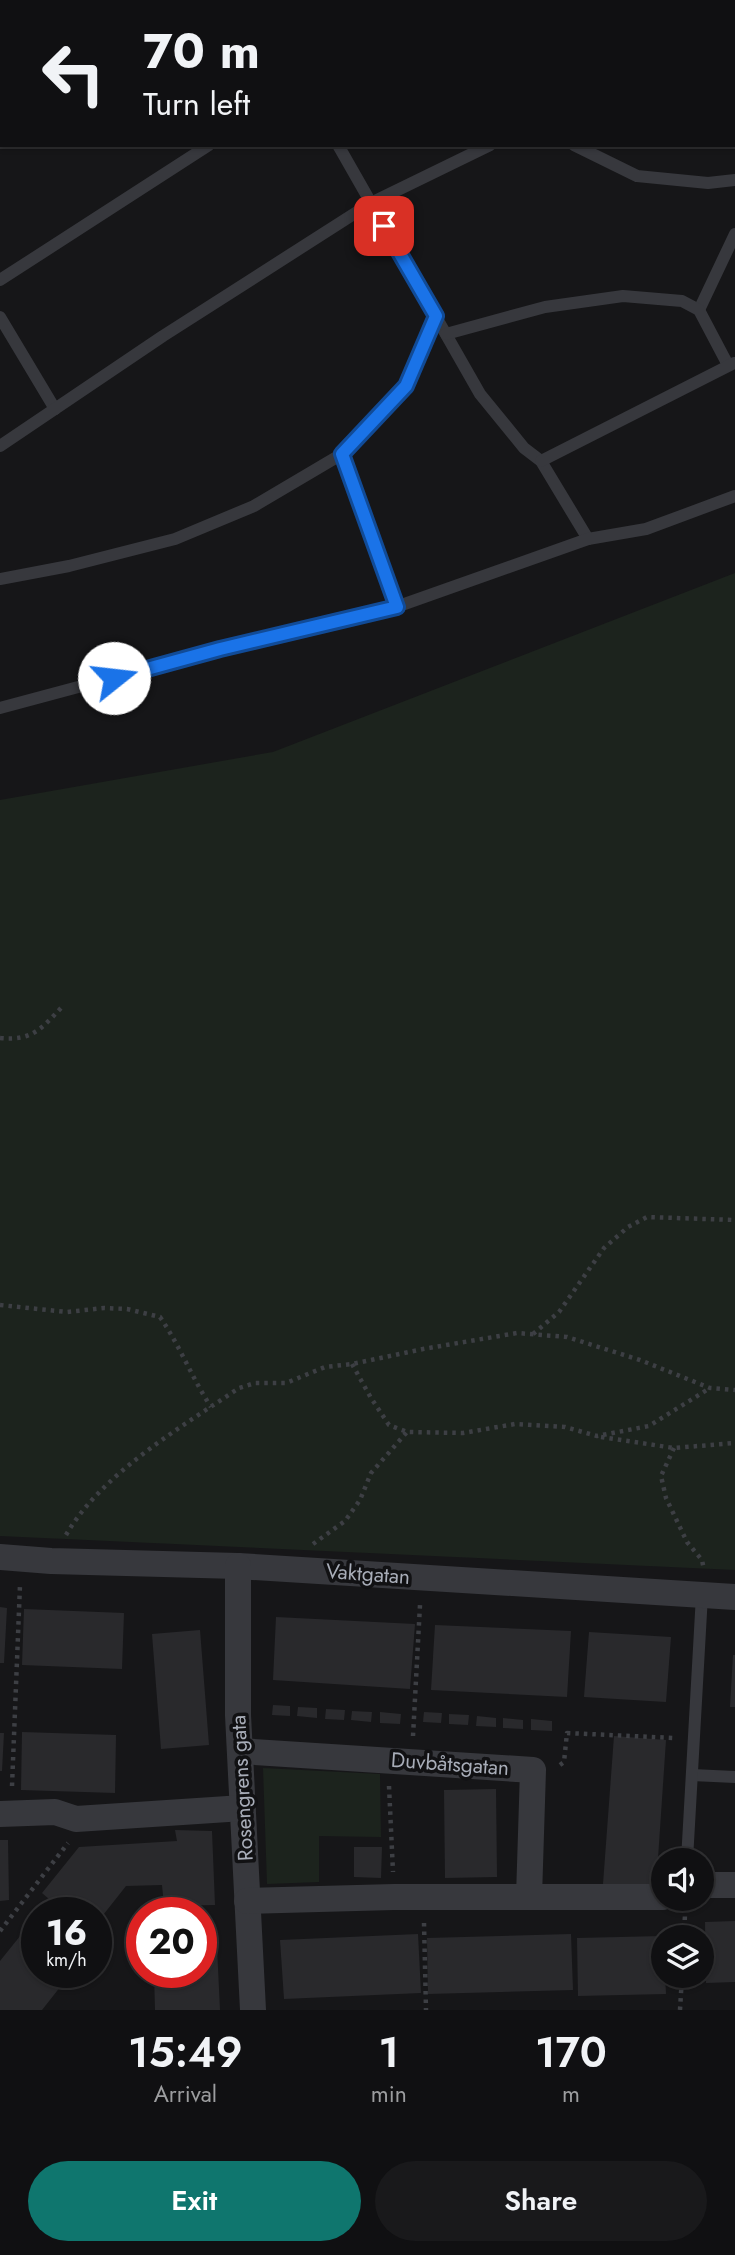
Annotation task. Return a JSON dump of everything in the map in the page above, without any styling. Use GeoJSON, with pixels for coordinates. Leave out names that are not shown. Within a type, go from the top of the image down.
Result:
{"type":"FeatureCollection","features":[{"type":"Feature","properties":{"kind":"street","name":"Vaktgatan"},"geometry":{"type":"LineString","coordinates":[[0,1557],[238,1566],[735,1597]]}},
{"type":"Feature","properties":{"kind":"street","name":"Rosengrens gata"},"geometry":{"type":"LineString","coordinates":[[238,1566],[240,1751],[253,2010]]}},
{"type":"Feature","properties":{"kind":"street","name":"Duvbåtsgatan"},"geometry":{"type":"LineString","coordinates":[[240,1751],[533,1770],[528,1897]]}},
{"type":"Feature","properties":{"kind":"street"},"geometry":{"type":"LineString","coordinates":[[5,1813],[55,1812],[76,1819],[243,1808]]}},
{"type":"Feature","properties":{"kind":"street"},"geometry":{"type":"LineString","coordinates":[[714,1885],[735,1885]]}},
{"type":"Feature","properties":{"kind":"street"},"geometry":{"type":"LineString","coordinates":[[247,1901],[423,1897],[651,1897]]}},
{"type":"Feature","properties":{"kind":"lane"},"geometry":{"type":"LineString","coordinates":[[0,280],[206,147]]}},
{"type":"Feature","properties":{"kind":"lane"},"geometry":{"type":"LineString","coordinates":[[339,147],[480,394],[524,448],[541,461],[588,539]]}},
{"type":"Feature","properties":{"kind":"lane"},"geometry":{"type":"LineString","coordinates":[[0,446],[163,336],[371,203],[486,147]]}},
{"type":"Feature","properties":{"kind":"lane"},"geometry":{"type":"LineString","coordinates":[[578,147],[637,176],[708,183],[735,180]]}},
{"type":"Feature","properties":{"kind":"lane"},"geometry":{"type":"LineString","coordinates":[[699,310],[735,234]]}},
{"type":"Feature","properties":{"kind":"lane"},"geometry":{"type":"LineString","coordinates":[[446,334],[545,307],[623,296],[682,301],[699,310],[731,363],[541,461]]}},
{"type":"Feature","properties":{"kind":"lane"},"geometry":{"type":"LineString","coordinates":[[0,579],[69,566],[175,539],[254,506],[342,454],[406,386],[436,316]]}},
{"type":"Feature","properties":{"kind":"lane"},"geometry":{"type":"LineString","coordinates":[[0,317],[55,409]]}},
{"type":"Feature","properties":{"kind":"lane"},"geometry":{"type":"LineString","coordinates":[[342,454],[397,607]]}},
{"type":"Feature","properties":{"kind":"lane"},"geometry":{"type":"LineString","coordinates":[[0,708],[220,649],[397,607],[588,539],[646,529],[735,496]]}},
{"type":"Feature","properties":{"kind":"lane"},"geometry":{"type":"LineString","coordinates":[[688,1848],[702,1595]]}},
{"type":"Feature","properties":{"kind":"lane"},"geometry":{"type":"LineString","coordinates":[[692,1775],[735,1777]]}},
{"type":"Feature","properties":{"kind":"path"},"geometry":{"type":"LineString","coordinates":[[0,1038],[18,1040],[40,1030],[62,1007]]}},
{"type":"Feature","properties":{"kind":"path"},"geometry":{"type":"LineString","coordinates":[[533,1334],[559,1312],[604,1248],[628,1227],[647,1217],[735,1220]]}},
{"type":"Feature","properties":{"kind":"path"},"geometry":{"type":"LineString","coordinates":[[0,1305],[67,1312],[104,1308],[127,1309],[160,1317],[173,1336],[196,1385],[211,1407]]}},
{"type":"Feature","properties":{"kind":"path"},"geometry":{"type":"LineString","coordinates":[[5,1813],[21,1580],[51,1561],[79,1512],[119,1472],[239,1388],[255,1383],[286,1382],[325,1367],[517,1333],[567,1337],[640,1360],[710,1388],[735,1390]]}},
{"type":"Feature","properties":{"kind":"path"},"geometry":{"type":"LineString","coordinates":[[352,1364],[389,1425],[408,1432],[463,1433],[515,1424],[565,1427],[597,1436],[674,1448],[735,1443]]}},
{"type":"Feature","properties":{"kind":"path"},"geometry":{"type":"LineString","coordinates":[[597,1436],[649,1426],[710,1388]]}},
{"type":"Feature","properties":{"kind":"path"},"geometry":{"type":"LineString","coordinates":[[291,1569],[316,1540],[345,1521],[360,1500],[371,1473],[408,1432]]}},
{"type":"Feature","properties":{"kind":"path"},"geometry":{"type":"LineString","coordinates":[[674,1448],[661,1476],[666,1498],[687,1542],[702,1560],[706,1580],[702,1595]]}},
{"type":"Feature","properties":{"kind":"path"},"geometry":{"type":"LineString","coordinates":[[394,1898],[400,1761],[420,1604]]}},
{"type":"Feature","properties":{"kind":"path"},"geometry":{"type":"LineString","coordinates":[[533,1770],[555,1770],[564,1762],[567,1733],[693,1739]]}},
{"type":"Feature","properties":{"kind":"path"},"geometry":{"type":"LineString","coordinates":[[0,1931],[72,1838],[76,1819]]}},
{"type":"Feature","properties":{"kind":"path"},"geometry":{"type":"LineString","coordinates":[[423,1897],[426,2010]]}},
{"type":"Feature","properties":{"kind":"path"},"geometry":{"type":"LineString","coordinates":[[680,2010],[681,1988]]}},
{"type":"Feature","properties":{"kind":"shaded area"},"geometry":{"type":"Polygon","coordinates":[[[735,573],[735,1570],[0,1536],[0,800],[273,752],[735,573]]]}},
{"type":"Feature","properties":{"kind":"shaded area"},"geometry":{"type":"Polygon","coordinates":[[[263,1768],[380,1774],[381,1837],[319,1836],[319,1882],[267,1884],[263,1768]]]}},
{"type":"Feature","properties":{"kind":"building"},"geometry":{"type":"Polygon","coordinates":[[[0,1607],[7,1608],[4,1663],[0,1663],[0,1607]]]}},
{"type":"Feature","properties":{"kind":"building"},"geometry":{"type":"Polygon","coordinates":[[[24,1609],[124,1613],[122,1669],[22,1665],[24,1609]]]}},
{"type":"Feature","properties":{"kind":"building"},"geometry":{"type":"Polygon","coordinates":[[[276,1617],[415,1624],[410,1689],[273,1680],[276,1617]]]}},
{"type":"Feature","properties":{"kind":"building"},"geometry":{"type":"Polygon","coordinates":[[[435,1625],[571,1631],[567,1697],[431,1690],[435,1625]]]}},
{"type":"Feature","properties":{"kind":"building"},"geometry":{"type":"Polygon","coordinates":[[[200,1630],[209,1745],[161,1749],[152,1634],[200,1630]]]}},
{"type":"Feature","properties":{"kind":"building"},"geometry":{"type":"Polygon","coordinates":[[[589,1632],[671,1637],[666,1702],[584,1697],[589,1632]]]}},
{"type":"Feature","properties":{"kind":"building"},"geometry":{"type":"Polygon","coordinates":[[[733,1655],[735,1707],[730,1707],[733,1655]]]}},
{"type":"Feature","properties":{"kind":"building"},"geometry":{"type":"Polygon","coordinates":[[[273,1705],[290,1706],[290,1716],[272,1715],[273,1705]]]}},
{"type":"Feature","properties":{"kind":"building"},"geometry":{"type":"Polygon","coordinates":[[[298,1707],[317,1708],[317,1718],[297,1716],[298,1707]]]}},
{"type":"Feature","properties":{"kind":"building"},"geometry":{"type":"Polygon","coordinates":[[[326,1709],[345,1710],[344,1720],[325,1719],[326,1709]]]}},
{"type":"Feature","properties":{"kind":"building"},"geometry":{"type":"Polygon","coordinates":[[[352,1711],[372,1712],[371,1722],[351,1720],[352,1711]]]}},
{"type":"Feature","properties":{"kind":"building"},"geometry":{"type":"Polygon","coordinates":[[[380,1712],[401,1714],[400,1724],[380,1723],[380,1712]]]}},
{"type":"Feature","properties":{"kind":"building"},"geometry":{"type":"Polygon","coordinates":[[[424,1712],[442,1713],[441,1723],[423,1722],[424,1712]]]}},
{"type":"Feature","properties":{"kind":"building"},"geometry":{"type":"Polygon","coordinates":[[[449,1714],[469,1715],[468,1725],[449,1724],[449,1714]]]}},
{"type":"Feature","properties":{"kind":"building"},"geometry":{"type":"Polygon","coordinates":[[[477,1716],[496,1718],[496,1727],[476,1726],[477,1716]]]}},
{"type":"Feature","properties":{"kind":"building"},"geometry":{"type":"Polygon","coordinates":[[[503,1718],[523,1720],[523,1729],[503,1728],[503,1718]]]}},
{"type":"Feature","properties":{"kind":"building"},"geometry":{"type":"Polygon","coordinates":[[[531,1719],[552,1721],[552,1731],[531,1730],[531,1719]]]}},
{"type":"Feature","properties":{"kind":"building"},"geometry":{"type":"Polygon","coordinates":[[[22,1732],[116,1735],[115,1793],[21,1790],[22,1732]]]}},
{"type":"Feature","properties":{"kind":"building"},"geometry":{"type":"Polygon","coordinates":[[[0,1733],[4,1733],[2,1771],[0,1771],[0,1733]]]}},
{"type":"Feature","properties":{"kind":"building"},"geometry":{"type":"Polygon","coordinates":[[[614,1736],[666,1740],[659,1848],[651,1848],[651,1888],[603,1884],[614,1736]]]}},
{"type":"Feature","properties":{"kind":"building"},"geometry":{"type":"Polygon","coordinates":[[[496,1789],[497,1877],[445,1878],[444,1790],[496,1789]]]}},
{"type":"Feature","properties":{"kind":"building"},"geometry":{"type":"Polygon","coordinates":[[[175,1830],[212,1831],[215,1897],[163,1897],[162,1885],[126,1886],[112,1904],[112,1897],[47,1897],[42,1893],[79,1847],[177,1841],[175,1830]]]}},
{"type":"Feature","properties":{"kind":"building"},"geometry":{"type":"Polygon","coordinates":[[[0,1840],[8,1840],[9,1900],[0,1901],[0,1840]]]}},
{"type":"Feature","properties":{"kind":"building"},"geometry":{"type":"Polygon","coordinates":[[[354,1847],[382,1847],[381,1878],[354,1877],[354,1847]]]}},
{"type":"Feature","properties":{"kind":"building"},"geometry":{"type":"Polygon","coordinates":[[[735,1921],[735,1982],[714,1983],[714,1925],[705,1925],[705,1922],[735,1921]]]}},
{"type":"Feature","properties":{"kind":"building"},"geometry":{"type":"Polygon","coordinates":[[[418,1934],[421,1993],[284,1999],[280,1940],[418,1934]]]}},
{"type":"Feature","properties":{"kind":"building"},"geometry":{"type":"Polygon","coordinates":[[[571,1934],[573,1990],[428,1994],[427,1938],[571,1934]]]}},
{"type":"Feature","properties":{"kind":"building"},"geometry":{"type":"Polygon","coordinates":[[[21,1935],[21,1988],[59,1988],[42,2010],[0,2010],[0,1961],[21,1935]]]}},
{"type":"Feature","properties":{"kind":"building"},"geometry":{"type":"Polygon","coordinates":[[[651,1936],[651,1988],[666,1988],[666,1994],[578,1996],[577,1938],[651,1936]]]}},
{"type":"Feature","properties":{"kind":"building"},"geometry":{"type":"Polygon","coordinates":[[[217,1947],[220,2010],[155,2010],[154,1988],[217,1988],[217,1947]]]}},
{"type":"Feature","properties":{"kind":"route"},"geometry":{"type":"LineString","coordinates":[[114,678],[220,649],[397,607],[342,454],[406,386],[436,316],[384,226]]}}]}
